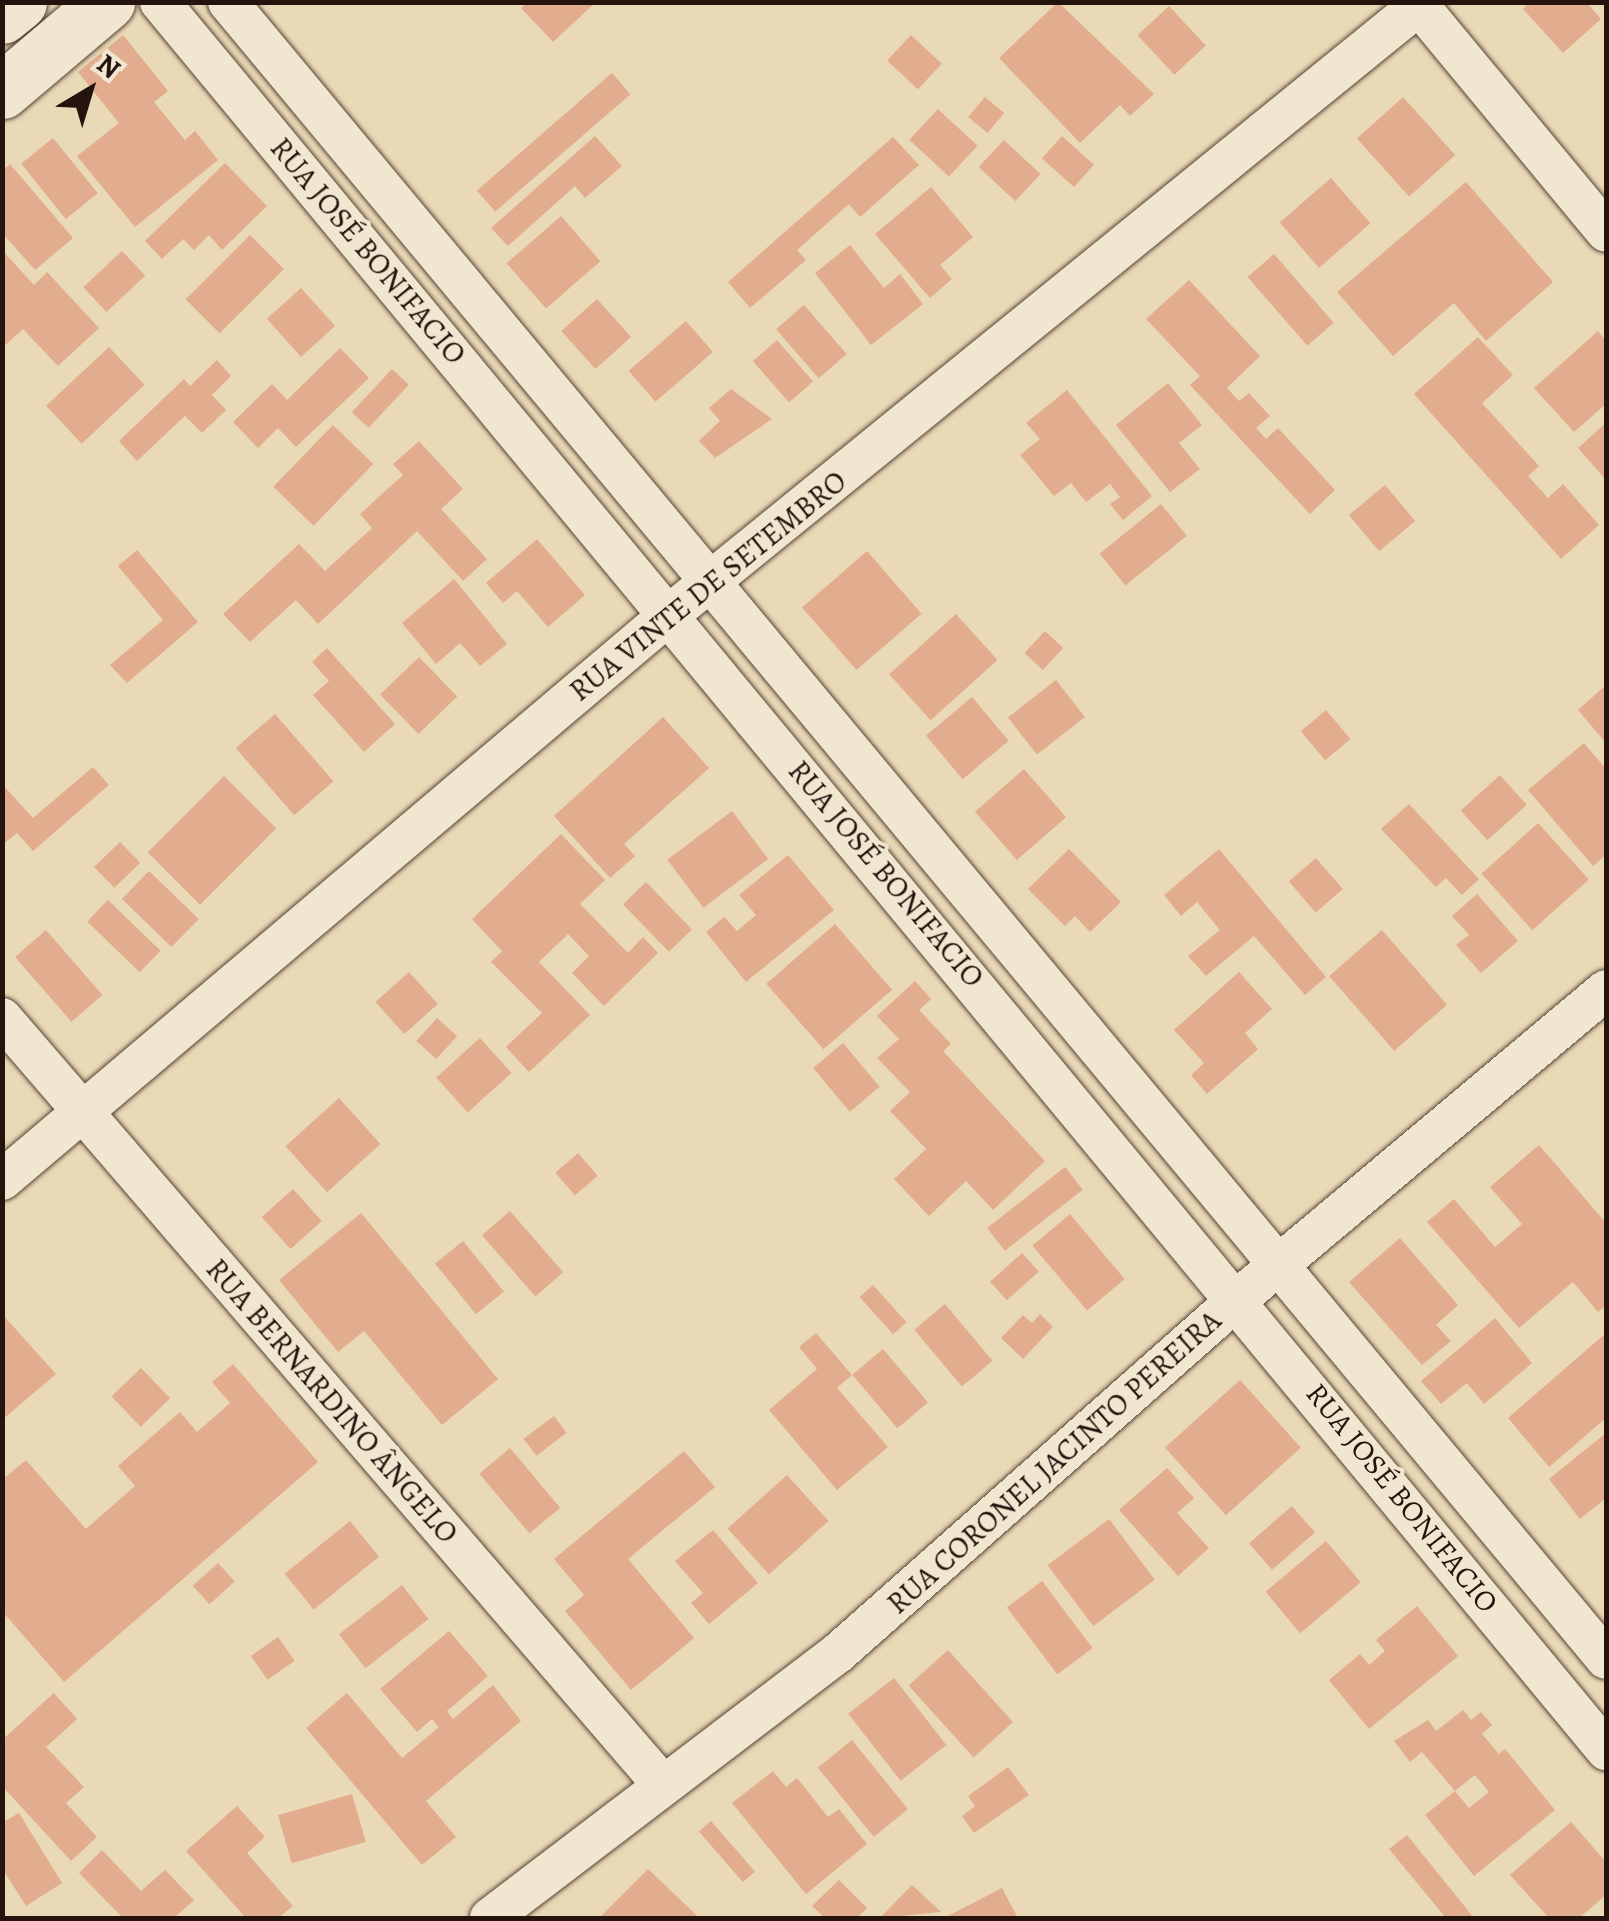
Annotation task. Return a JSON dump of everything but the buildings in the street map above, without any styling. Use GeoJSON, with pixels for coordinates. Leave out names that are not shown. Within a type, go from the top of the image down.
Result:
{"type":"FeatureCollection","features":[{"type":"Feature","properties":{"kind":"street"},"geometry":{"type":"LineString","coordinates":[[2,16],[19,2]]}},
{"type":"Feature","properties":{"kind":"street"},"geometry":{"type":"LineString","coordinates":[[2,90],[107,2]]}},
{"type":"Feature","properties":{"kind":"street","name":"RUA JOSÉ BONIFACIO"},"geometry":{"type":"LineString","coordinates":[[160,2],[1239,1298],[1606,1750]]}},
{"type":"Feature","properties":{"kind":"street","name":"RUA JOSÉ BONIFACIO"},"geometry":{"type":"LineString","coordinates":[[228,2],[707,586],[1606,1660]]}},
{"type":"Feature","properties":{"kind":"street"},"geometry":{"type":"LineString","coordinates":[[1419,4],[1606,232]]}},
{"type":"Feature","properties":{"kind":"street","name":"RUA VINTE DE SETEMBRO"},"geometry":{"type":"LineString","coordinates":[[2,1180],[670,614],[1419,4]]}},
{"type":"Feature","properties":{"kind":"street","name":"RUA CORONEL JACINTO PEREIRA"},"geometry":{"type":"LineString","coordinates":[[490,1918],[838,1653],[1239,1298],[1606,990]]}},
{"type":"Feature","properties":{"kind":"street","name":"RUA BERNARDINO ÂNGELO"},"geometry":{"type":"LineString","coordinates":[[2,1018],[662,1784]]}}]}
